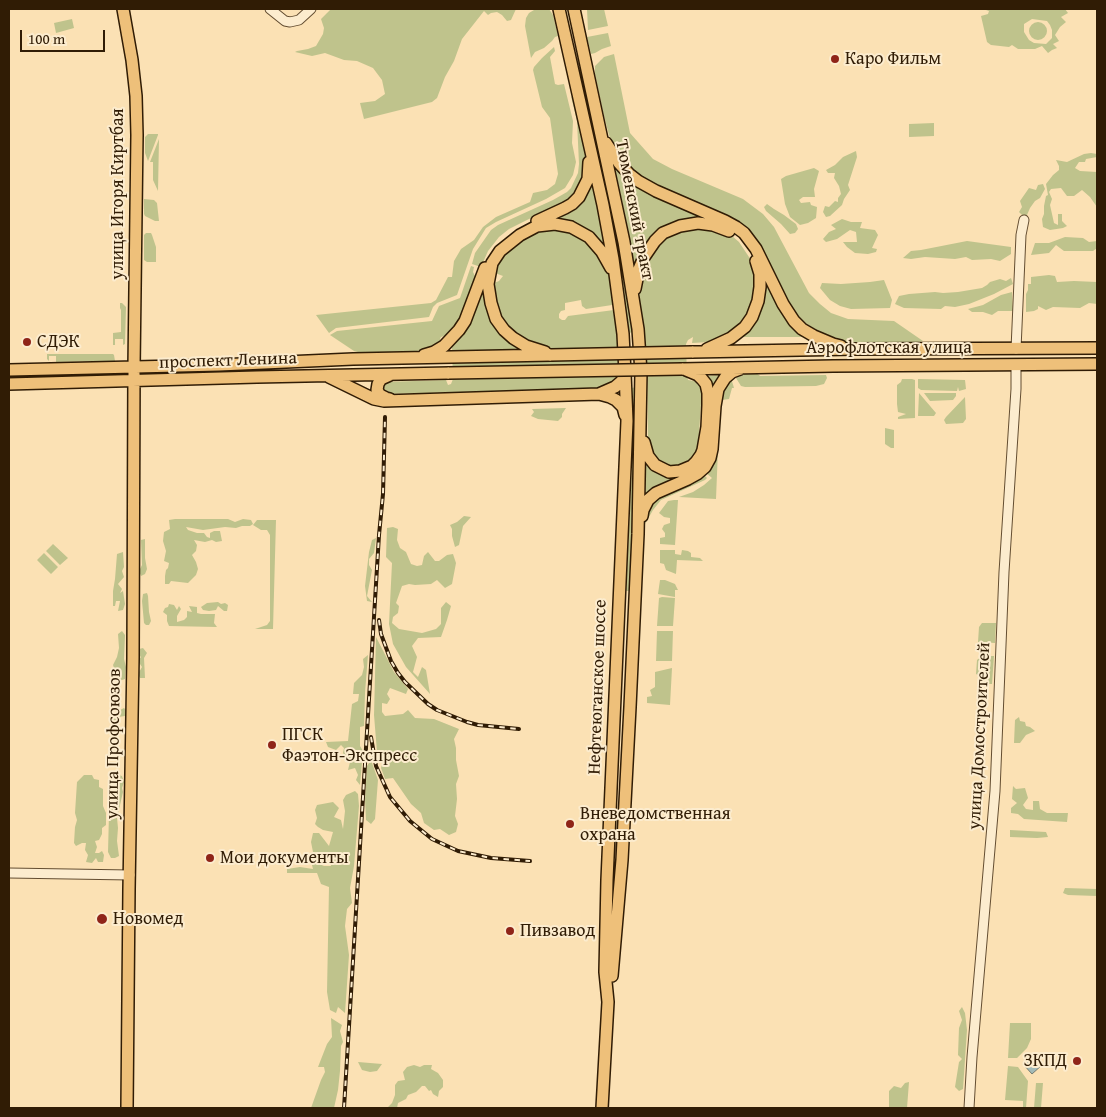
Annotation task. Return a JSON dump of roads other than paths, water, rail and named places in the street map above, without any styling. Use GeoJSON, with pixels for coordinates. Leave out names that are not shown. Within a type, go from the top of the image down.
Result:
{"type":"FeatureCollection","features":[{"type":"Feature","properties":{"kind":"main road","name":"улица Игоря Киртбая"},"geometry":{"type":"LineString","coordinates":[[123,9],[136,96],[134,380]]}},
{"type":"Feature","properties":{"kind":"main road","name":"Тюменский тракт"},"geometry":{"type":"LineString","coordinates":[[559,9],[603,205],[613,259],[625,373]]}},
{"type":"Feature","properties":{"kind":"main road","name":"Тюменский тракт"},"geometry":{"type":"LineString","coordinates":[[574,9],[624,242],[634,301],[640,357],[641,421]]}},
{"type":"Feature","properties":{"kind":"main road"},"geometry":{"type":"LineString","coordinates":[[599,124],[614,156],[629,174],[638,181],[664,195],[725,221],[744,233],[756,249],[782,304],[802,329],[833,344],[855,349]]}},
{"type":"Feature","properties":{"kind":"main road"},"geometry":{"type":"LineString","coordinates":[[551,355],[526,346],[513,338],[496,319],[488,289],[488,257],[504,238],[517,230],[566,208],[579,197],[588,180],[589,145]]}},
{"type":"Feature","properties":{"kind":"main road"},"geometry":{"type":"LineString","coordinates":[[618,298],[613,273],[599,247],[592,240],[582,232],[566,226],[544,224],[520,234],[500,250],[487,269],[465,321],[446,351],[551,355],[692,352],[713,347],[731,338],[745,327],[754,312],[760,294],[760,274],[750,250],[739,238],[724,228],[702,223],[692,223],[663,233],[650,246],[641,262],[637,275],[634,301]]}},
{"type":"Feature","properties":{"kind":"main road","name":"Аэрофлотская улица"},"geometry":{"type":"LineString","coordinates":[[692,352],[1097,348]]}},
{"type":"Feature","properties":{"kind":"main road"},"geometry":{"type":"LineString","coordinates":[[1016,349],[1016,365]]}},
{"type":"Feature","properties":{"kind":"main road","name":"проспект Ленина"},"geometry":{"type":"LineString","coordinates":[[9,370],[227,365],[407,358],[446,351]]}},
{"type":"Feature","properties":{"kind":"main road","name":"Аэрофлотская улица"},"geometry":{"type":"LineString","coordinates":[[449,373],[689,370],[754,367],[1097,364]]}},
{"type":"Feature","properties":{"kind":"main road"},"geometry":{"type":"LineString","coordinates":[[638,534],[643,510],[648,500],[666,487],[688,479],[705,467],[712,450],[718,389],[725,378],[732,372],[754,367]]}},
{"type":"Feature","properties":{"kind":"main road"},"geometry":{"type":"LineString","coordinates":[[641,421],[648,456],[655,465],[673,472],[684,470],[696,462],[703,450],[708,405],[706,384],[689,370]]}},
{"type":"Feature","properties":{"kind":"main road","name":"проспект Ленина"},"geometry":{"type":"LineString","coordinates":[[9,384],[449,373]]}},
{"type":"Feature","properties":{"kind":"main road"},"geometry":{"type":"LineString","coordinates":[[325,375],[374,399],[384,401],[599,394],[615,387],[622,381],[625,373]]}},
{"type":"Feature","properties":{"kind":"main road","name":"Нефтеюганское шоссе"},"geometry":{"type":"LineString","coordinates":[[602,1108],[608,1002],[606,972],[607,880],[627,421],[625,373]]}},
{"type":"Feature","properties":{"kind":"main road"},"geometry":{"type":"LineString","coordinates":[[391,374],[381,379],[377,390],[380,395],[386,398],[400,400]]}},
{"type":"Feature","properties":{"kind":"main road","name":"улица Профсоюзов"},"geometry":{"type":"LineString","coordinates":[[127,1108],[133,658],[134,380]]}},
{"type":"Feature","properties":{"kind":"main road"},"geometry":{"type":"LineString","coordinates":[[599,394],[616,400],[622,407],[627,421]]}},
{"type":"Feature","properties":{"kind":"main road","name":"Нефтеюганское шоссе"},"geometry":{"type":"LineString","coordinates":[[608,1002],[612,980],[622,860],[638,534],[641,421]]}},
{"type":"Feature","properties":{"kind":"street"},"geometry":{"type":"LineString","coordinates":[[270,9],[285,21],[290,22],[299,20],[311,9]]}},
{"type":"Feature","properties":{"kind":"street"},"geometry":{"type":"LineString","coordinates":[[1016,349],[1021,235],[1024,220]]}},
{"type":"Feature","properties":{"kind":"street","name":"улица Домостроителей"},"geometry":{"type":"LineString","coordinates":[[969,1108],[994,791],[1016,365]]}},
{"type":"Feature","properties":{"kind":"street"},"geometry":{"type":"LineString","coordinates":[[9,874],[130,876]]}},
{"type":"Feature","properties":{"kind":"water"},"geometry":{"type":"Polygon","coordinates":[[[1033,1055],[1042,1065],[1032,1074],[1023,1064],[1033,1055]]]}},
{"type":"Feature","properties":{"kind":"railway"},"geometry":{"type":"LineString","coordinates":[[344,1108],[383,494],[385,417]]}},
{"type":"Feature","properties":{"kind":"railway"},"geometry":{"type":"LineString","coordinates":[[379,620],[381,634],[391,661],[405,682],[428,704],[437,710],[467,722],[478,725],[519,729]]}},
{"type":"Feature","properties":{"kind":"railway"},"geometry":{"type":"LineString","coordinates":[[371,737],[376,766],[390,797],[410,821],[432,839],[458,851],[491,858],[530,861]]}},
{"type":"Feature","properties":{"kind":"place","name":"Каро Фильм"},"geometry":{"type":"Point","coordinates":[835,59]}},
{"type":"Feature","properties":{"kind":"place","name":"СДЭК"},"geometry":{"type":"Point","coordinates":[27,342]}},
{"type":"Feature","properties":{"kind":"place","name":"ПГСК Фаэтон-Экспресс"},"geometry":{"type":"Point","coordinates":[272,745]}},
{"type":"Feature","properties":{"kind":"place","name":"Вневедомственная охрана"},"geometry":{"type":"Point","coordinates":[570,824]}},
{"type":"Feature","properties":{"kind":"place","name":"Мои документы"},"geometry":{"type":"Point","coordinates":[210,858]}},
{"type":"Feature","properties":{"kind":"place","name":"Новомед"},"geometry":{"type":"Point","coordinates":[102,919]}},
{"type":"Feature","properties":{"kind":"place","name":"Пивзавод"},"geometry":{"type":"Point","coordinates":[510,931]}},
{"type":"Feature","properties":{"kind":"place","name":"ЗКПД"},"geometry":{"type":"Point","coordinates":[1077,1061]}}]}
